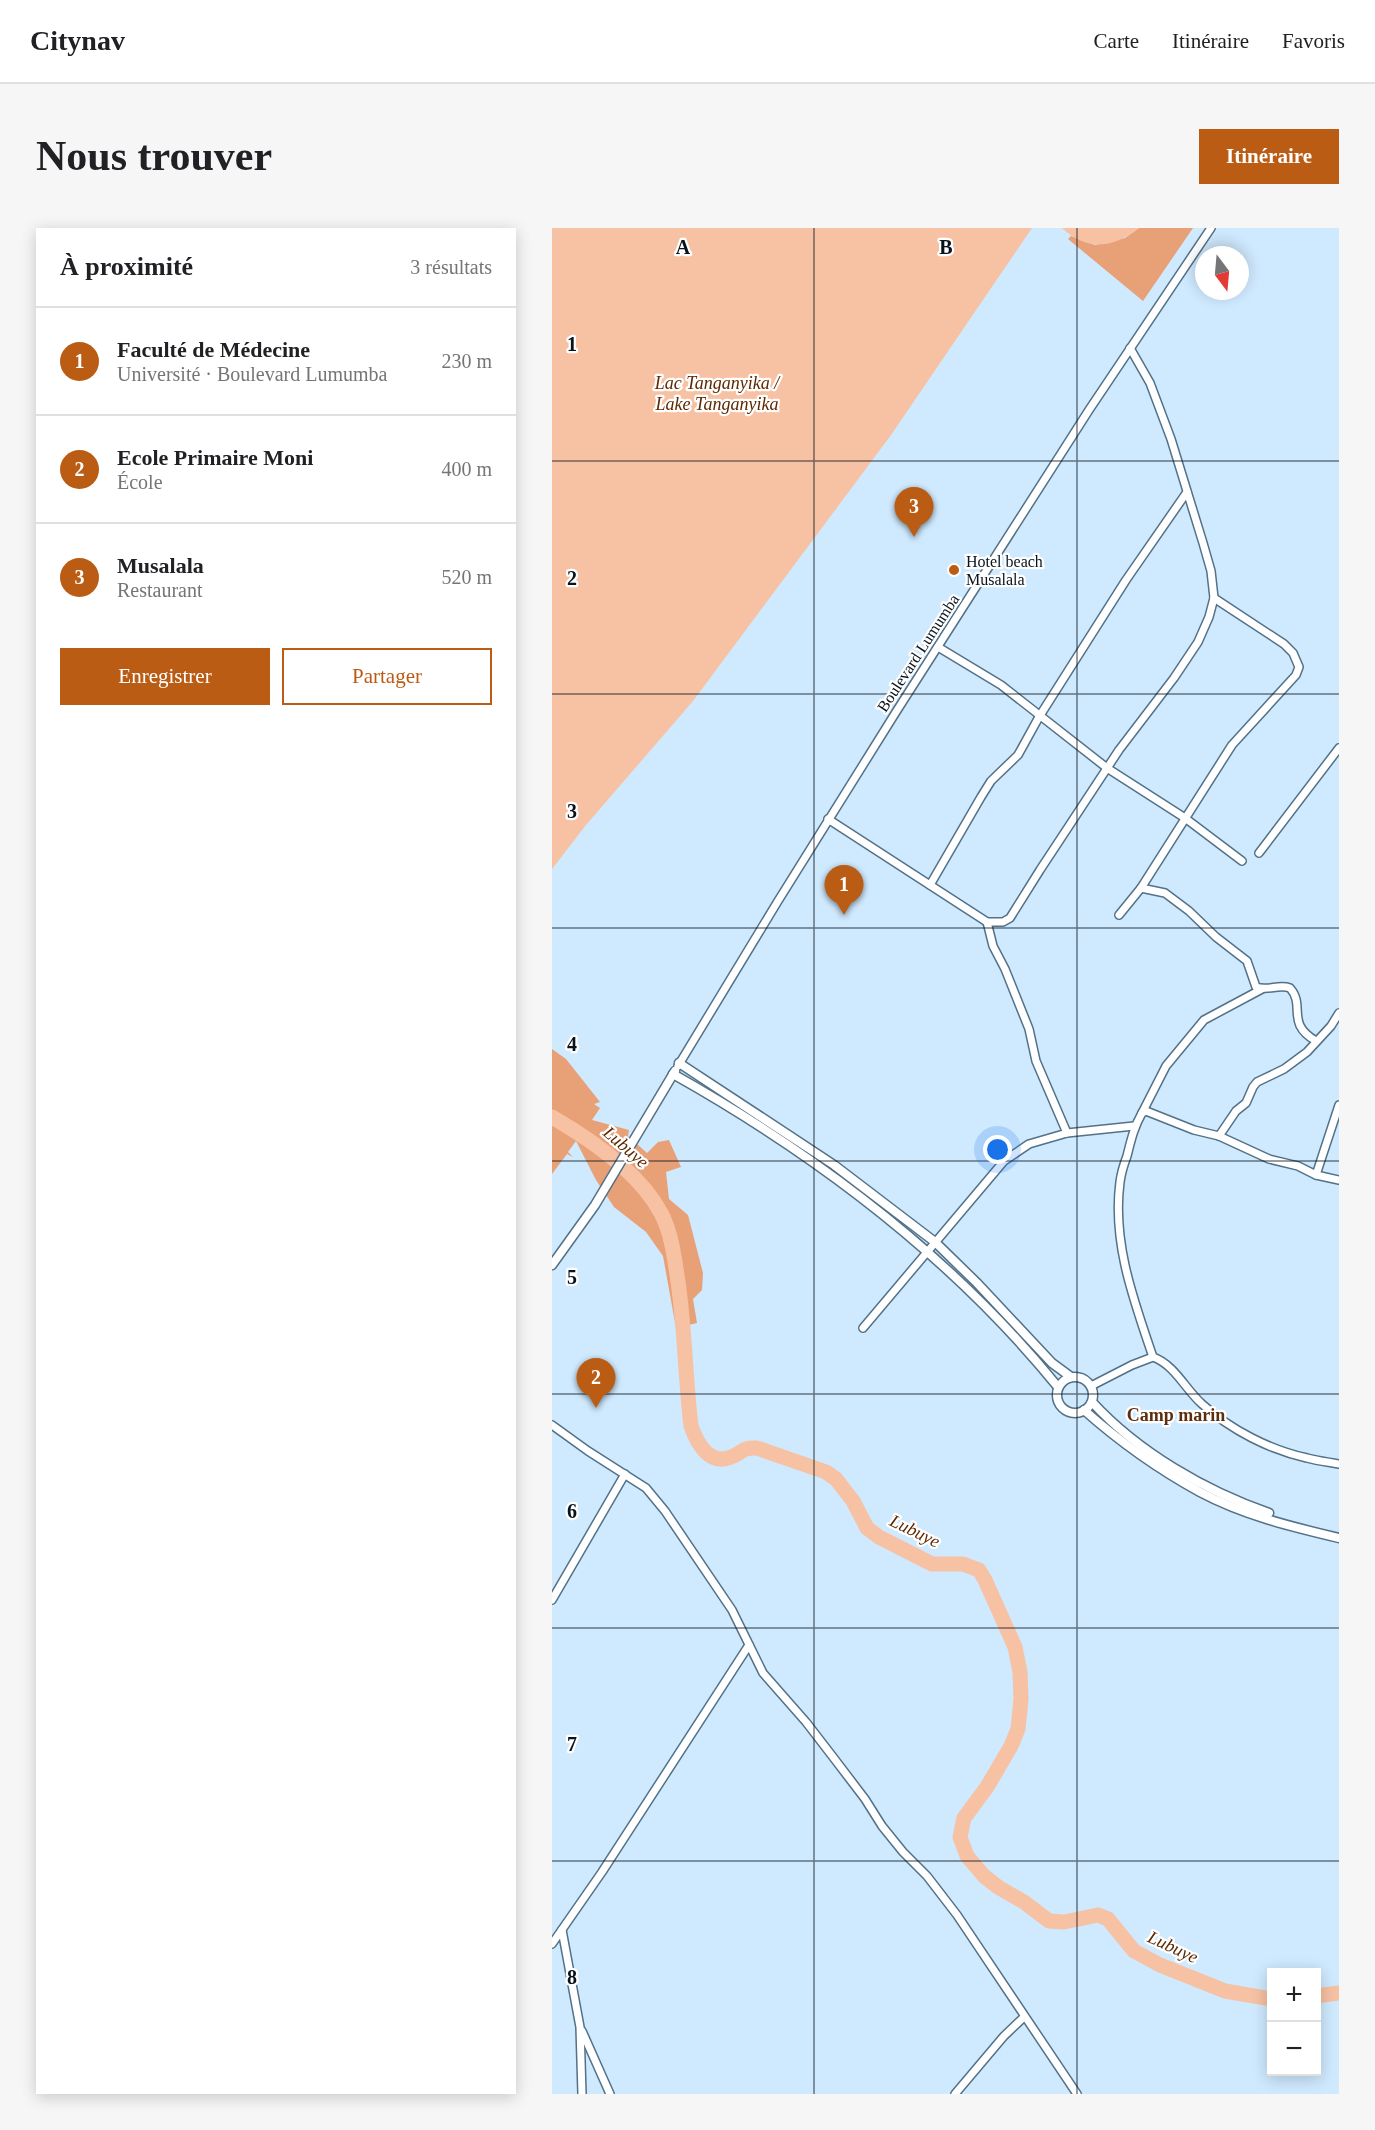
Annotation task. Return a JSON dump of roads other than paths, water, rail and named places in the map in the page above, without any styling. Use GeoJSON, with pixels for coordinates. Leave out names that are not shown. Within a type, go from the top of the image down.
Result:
{"type":"FeatureCollection","features":[{"type":"Feature","properties":{"kind":"street","name":"Boulevard Lumumba"},"geometry":{"type":"LineString","coordinates":[[676,1068],[828,819],[1131,348],[1211,228]]}},
{"type":"Feature","properties":{"kind":"street"},"geometry":{"type":"LineString","coordinates":[[828,819],[987,922],[1003,922],[1016,912],[1040,870],[1107,768],[1198,642],[1214,598],[1211,571],[1171,439],[1153,390],[1131,348]]}},
{"type":"Feature","properties":{"kind":"street"},"geometry":{"type":"LineString","coordinates":[[930,885],[991,781],[1018,756],[1126,580],[1187,492]]}},
{"type":"Feature","properties":{"kind":"street"},"geometry":{"type":"LineString","coordinates":[[1119,915],[1141,888],[1232,745],[1296,675],[1299,667],[1293,653],[1284,644],[1214,598]]}},
{"type":"Feature","properties":{"kind":"street"},"geometry":{"type":"LineString","coordinates":[[938,647],[1001,685],[1107,768],[1185,818],[1242,861]]}},
{"type":"Feature","properties":{"kind":"street"},"geometry":{"type":"LineString","coordinates":[[1259,854],[1339,748]]}},
{"type":"Feature","properties":{"kind":"street"},"geometry":{"type":"LineString","coordinates":[[1141,888],[1165,893],[1189,911],[1216,937],[1247,961],[1256,987],[1262,989]]}},
{"type":"Feature","properties":{"kind":"street"},"geometry":{"type":"LineString","coordinates":[[987,922],[993,946],[1005,969],[1029,1029],[1036,1061],[1067,1133]]}},
{"type":"Feature","properties":{"kind":"street"},"geometry":{"type":"LineString","coordinates":[[1153,1357],[1135,1306],[1119,1229],[1120,1182],[1134,1126],[1167,1066],[1204,1020],[1262,989],[1281,986],[1290,988],[1295,998],[1301,1029],[1304,1034],[1316,1041]]}},
{"type":"Feature","properties":{"kind":"street"},"geometry":{"type":"LineString","coordinates":[[1219,1136],[1236,1111],[1246,1103],[1252,1087],[1257,1082],[1284,1069],[1307,1052],[1339,1013]]}},
{"type":"Feature","properties":{"kind":"street"},"geometry":{"type":"LineString","coordinates":[[552,1265],[594,1205],[676,1068]]}},
{"type":"Feature","properties":{"kind":"street"},"geometry":{"type":"LineString","coordinates":[[676,1068],[834,1164],[935,1242],[984,1290],[1052,1363],[1071,1377],[1085,1379],[1091,1386],[1092,1402],[1084,1410],[1075,1413],[1061,1407],[1057,1397],[1058,1387],[1071,1377]]}},
{"type":"Feature","properties":{"kind":"street"},"geometry":{"type":"LineString","coordinates":[[676,1068],[802,1154],[893,1223],[978,1299],[1028,1351],[1058,1387]]}},
{"type":"Feature","properties":{"kind":"street"},"geometry":{"type":"LineString","coordinates":[[1316,1176],[1339,1105]]}},
{"type":"Feature","properties":{"kind":"street"},"geometry":{"type":"LineString","coordinates":[[1142,1113],[1146,1111],[1194,1130],[1219,1136],[1269,1160],[1298,1166],[1316,1176],[1339,1180]]}},
{"type":"Feature","properties":{"kind":"street"},"geometry":{"type":"LineString","coordinates":[[863,1328],[1004,1161],[1029,1144],[1067,1133],[1134,1126]]}},
{"type":"Feature","properties":{"kind":"street"},"geometry":{"type":"LineString","coordinates":[[1091,1386],[1153,1357],[1169,1366],[1203,1405],[1241,1431],[1288,1453],[1339,1464]]}},
{"type":"Feature","properties":{"kind":"street"},"geometry":{"type":"LineString","coordinates":[[1092,1402],[1119,1428],[1153,1453],[1215,1490],[1256,1509],[1339,1532]]}},
{"type":"Feature","properties":{"kind":"street"},"geometry":{"type":"LineString","coordinates":[[1084,1410],[1143,1457],[1202,1493],[1253,1514],[1339,1538]]}},
{"type":"Feature","properties":{"kind":"street"},"geometry":{"type":"LineString","coordinates":[[552,1425],[646,1488],[684,1537],[732,1610],[763,1673],[866,1799],[882,1826],[927,1876],[957,1915],[1077,2094]]}},
{"type":"Feature","properties":{"kind":"street"},"geometry":{"type":"LineString","coordinates":[[552,1600],[625,1474]]}},
{"type":"Feature","properties":{"kind":"street"},"geometry":{"type":"LineString","coordinates":[[552,1944],[749,1645]]}},
{"type":"Feature","properties":{"kind":"street"},"geometry":{"type":"LineString","coordinates":[[562,1930],[580,2027],[582,2094]]}},
{"type":"Feature","properties":{"kind":"street"},"geometry":{"type":"LineString","coordinates":[[955,2094],[1004,2036],[1024,2017]]}},
{"type":"Feature","properties":{"kind":"street"},"geometry":{"type":"LineString","coordinates":[[580,2027],[610,2094]]}},
{"type":"Feature","properties":{"kind":"water","name":"Lac Tanganyika / Lake Tanganyika"},"geometry":{"type":"Polygon","coordinates":[[[552,228],[1032,228],[891,435],[693,701],[586,825],[552,869],[552,228]]]}},
{"type":"Feature","properties":{"kind":"water"},"geometry":{"type":"Polygon","coordinates":[[[1062,228],[1139,228],[1120,240],[1091,244],[1081,241],[1062,228]]]}},
{"type":"Feature","properties":{"kind":"waterway","name":"Lubuye"},"geometry":{"type":"LineString","coordinates":[[552,1117],[613,1158],[640,1184],[661,1213],[675,1260],[691,1426],[700,1446],[710,1456],[723,1459],[745,1449],[757,1448],[826,1472],[836,1479],[853,1501],[867,1528],[879,1537],[932,1564],[963,1564],[979,1570],[985,1580],[1015,1647],[1020,1672],[1021,1699],[1018,1729],[1011,1746],[987,1787],[964,1818],[960,1837],[967,1856],[984,1876],[1049,1921],[1064,1922],[1098,1915],[1108,1919],[1134,1951],[1160,1965],[1225,1991],[1267,1998]]}},
{"type":"Feature","properties":{"kind":"waterway","name":"Lubuye"},"geometry":{"type":"LineString","coordinates":[[1321,1995],[1339,1993]]}},
{"type":"Feature","properties":{"kind":"place","name":"Musalala"},"geometry":{"type":"Point","coordinates":[914,537]}},
{"type":"Feature","properties":{"kind":"place","name":"Hotel beach Musalala"},"geometry":{"type":"Point","coordinates":[954,570]}},
{"type":"Feature","properties":{"kind":"place","name":"Faculté de Médecine"},"geometry":{"type":"Point","coordinates":[844,915]}},
{"type":"Feature","properties":{"kind":"place","name":"Ecole Primaire Moni"},"geometry":{"type":"Point","coordinates":[596,1408]}},
{"type":"Feature","properties":{"kind":"district","name":"Camp marin"},"geometry":{"type":"Point","coordinates":[1176,1415]}}]}
